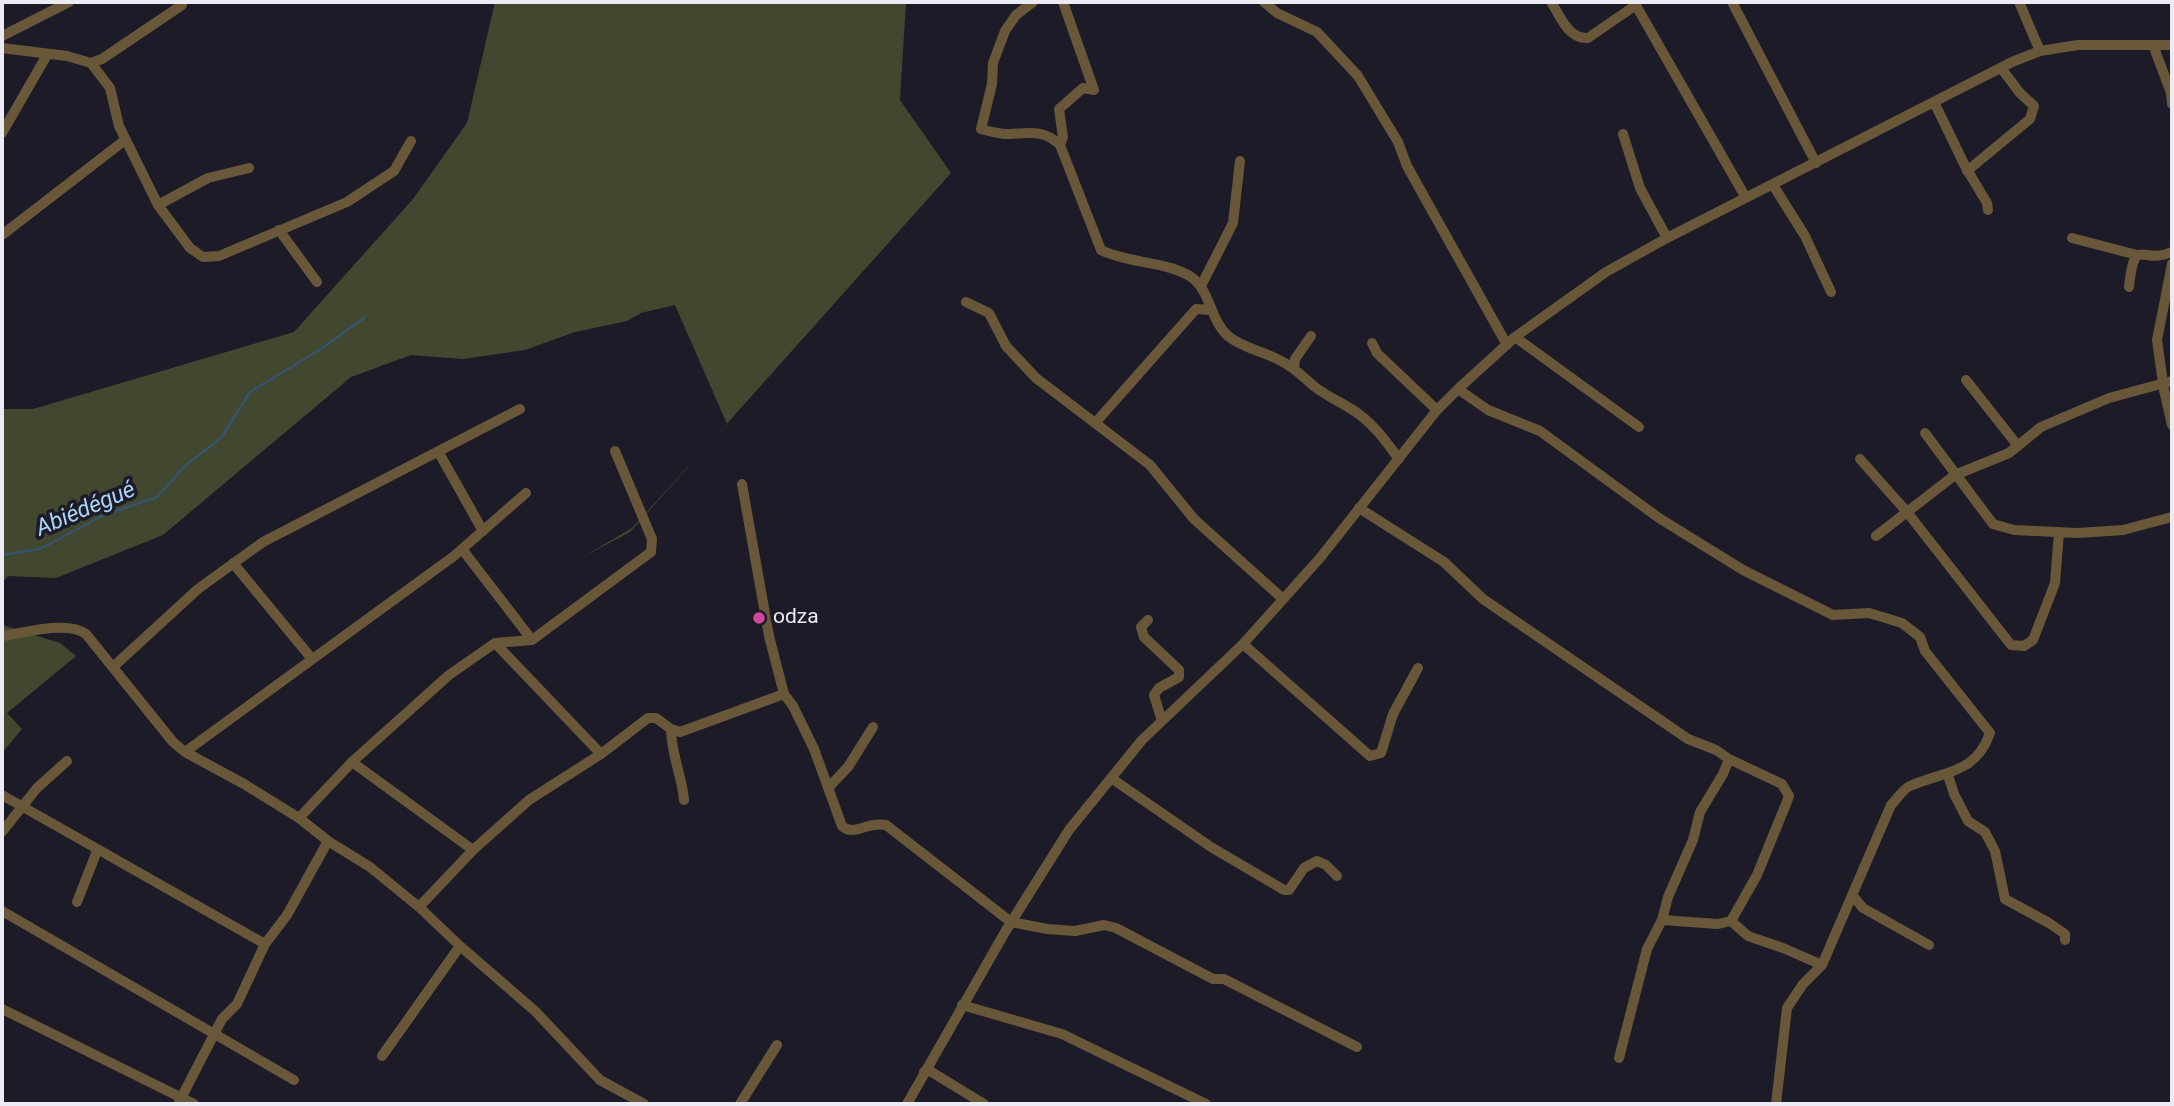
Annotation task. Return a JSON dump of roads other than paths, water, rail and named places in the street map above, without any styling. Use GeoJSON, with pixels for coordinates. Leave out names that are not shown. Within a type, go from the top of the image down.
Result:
{"type":"FeatureCollection","features":[{"type":"Feature","properties":{"kind":"street"},"geometry":{"type":"LineString","coordinates":[[2,36],[69,2]]}},
{"type":"Feature","properties":{"kind":"street"},"geometry":{"type":"LineString","coordinates":[[2,48],[67,56],[91,62],[102,59],[182,5],[179,2]]}},
{"type":"Feature","properties":{"kind":"street"},"geometry":{"type":"LineString","coordinates":[[1033,2],[1016,15],[1005,31],[993,63],[992,84],[981,129],[1001,134],[1032,133],[1051,136],[1060,145],[1101,250],[1115,257],[1188,275],[1201,286],[1211,310],[1226,334],[1253,351],[1280,360],[1317,388],[1360,415],[1380,434],[1399,459]]}},
{"type":"Feature","properties":{"kind":"street"},"geometry":{"type":"LineString","coordinates":[[1060,145],[1063,136],[1059,109],[1083,88],[1094,90],[1063,2]]}},
{"type":"Feature","properties":{"kind":"street"},"geometry":{"type":"LineString","coordinates":[[1264,2],[1277,13],[1317,32],[1358,76],[1398,142],[1407,166],[1511,341],[1639,427]]}},
{"type":"Feature","properties":{"kind":"street"},"geometry":{"type":"LineString","coordinates":[[1551,2],[1573,35],[1579,38],[1588,38],[1635,3],[1746,198]]}},
{"type":"Feature","properties":{"kind":"street"},"geometry":{"type":"LineString","coordinates":[[1732,2],[1816,163]]}},
{"type":"Feature","properties":{"kind":"street"},"geometry":{"type":"LineString","coordinates":[[2019,2],[2040,51]]}},
{"type":"Feature","properties":{"kind":"street"},"geometry":{"type":"LineString","coordinates":[[906,1104],[1011,922],[1069,830],[1142,740],[1242,644],[1320,558],[1437,410],[1511,341],[1606,272],[1667,238],[2001,68],[2040,51],[2078,45],[2172,45]]}},
{"type":"Feature","properties":{"kind":"street"},"geometry":{"type":"LineString","coordinates":[[2153,45],[2171,93],[2172,104]]}},
{"type":"Feature","properties":{"kind":"street"},"geometry":{"type":"LineString","coordinates":[[2,133],[47,55]]}},
{"type":"Feature","properties":{"kind":"street"},"geometry":{"type":"LineString","coordinates":[[91,62],[110,88],[125,140],[158,205],[190,248],[203,257],[219,256],[347,202],[394,172],[411,141]]}},
{"type":"Feature","properties":{"kind":"street"},"geometry":{"type":"LineString","coordinates":[[1967,171],[2030,119],[2034,106],[2001,68]]}},
{"type":"Feature","properties":{"kind":"street"},"geometry":{"type":"LineString","coordinates":[[1934,102],[1967,171],[1987,203],[1988,210]]}},
{"type":"Feature","properties":{"kind":"street"},"geometry":{"type":"LineString","coordinates":[[1623,134],[1640,188],[1667,238]]}},
{"type":"Feature","properties":{"kind":"street"},"geometry":{"type":"LineString","coordinates":[[2,235],[125,140]]}},
{"type":"Feature","properties":{"kind":"street"},"geometry":{"type":"LineString","coordinates":[[1201,286],[1233,223],[1240,161]]}},
{"type":"Feature","properties":{"kind":"street"},"geometry":{"type":"LineString","coordinates":[[158,205],[208,178],[249,168]]}},
{"type":"Feature","properties":{"kind":"street"},"geometry":{"type":"LineString","coordinates":[[1773,185],[1805,236],[1831,292]]}},
{"type":"Feature","properties":{"kind":"street"},"geometry":{"type":"LineString","coordinates":[[279,230],[317,282]]}},
{"type":"Feature","properties":{"kind":"street"},"geometry":{"type":"LineString","coordinates":[[2072,238],[2137,255],[2146,253],[2160,256],[2172,252]]}},
{"type":"Feature","properties":{"kind":"street"},"geometry":{"type":"LineString","coordinates":[[2129,288],[2132,260],[2137,255]]}},
{"type":"Feature","properties":{"kind":"street"},"geometry":{"type":"LineString","coordinates":[[2172,264],[2157,340],[2168,382],[2172,425]]}},
{"type":"Feature","properties":{"kind":"street"},"geometry":{"type":"LineString","coordinates":[[966,302],[989,313],[1006,346],[1036,378],[1150,465],[1194,519],[1283,599]]}},
{"type":"Feature","properties":{"kind":"street"},"geometry":{"type":"LineString","coordinates":[[1096,422],[1196,309],[1211,310]]}},
{"type":"Feature","properties":{"kind":"street"},"geometry":{"type":"LineString","coordinates":[[1294,369],[1295,359],[1311,336]]}},
{"type":"Feature","properties":{"kind":"street"},"geometry":{"type":"LineString","coordinates":[[1372,343],[1377,353],[1437,410]]}},
{"type":"Feature","properties":{"kind":"street"},"geometry":{"type":"LineString","coordinates":[[1966,380],[2018,446]]}},
{"type":"Feature","properties":{"kind":"street"},"geometry":{"type":"LineString","coordinates":[[1876,536],[1955,475],[2009,453],[2041,427],[2109,398],[2168,382]]}},
{"type":"Feature","properties":{"kind":"street"},"geometry":{"type":"LineString","coordinates":[[1458,389],[1488,410],[1540,431],[1659,518],[1743,570],[1833,615],[1869,613],[1902,623],[1920,637],[1925,651],[1990,733],[1978,757],[1948,775],[1908,787],[1891,805],[1822,965],[1787,1007],[1776,1104]]}},
{"type":"Feature","properties":{"kind":"street"},"geometry":{"type":"LineString","coordinates":[[113,667],[198,589],[263,542],[520,410]]}},
{"type":"Feature","properties":{"kind":"street"},"geometry":{"type":"LineString","coordinates":[[1925,433],[1993,524],[2014,530],[2078,533],[2123,530],[2172,517]]}},
{"type":"Feature","properties":{"kind":"street"},"geometry":{"type":"LineString","coordinates":[[299,818],[352,762],[449,675],[495,643],[532,640],[651,552],[652,539],[615,451]]}},
{"type":"Feature","properties":{"kind":"street"},"geometry":{"type":"LineString","coordinates":[[439,453],[483,531]]}},
{"type":"Feature","properties":{"kind":"street"},"geometry":{"type":"LineString","coordinates":[[1860,459],[1907,512],[2011,645],[2024,646],[2033,640],[2055,583],[2059,532]]}},
{"type":"Feature","properties":{"kind":"street"},"geometry":{"type":"LineString","coordinates":[[742,484],[769,636],[784,694],[793,706],[814,749],[842,826],[846,830],[852,831],[876,823],[887,825],[1011,922],[1074,931],[1095,925],[1116,928],[1213,979],[1224,979],[1357,1048]]}},
{"type":"Feature","properties":{"kind":"street"},"geometry":{"type":"LineString","coordinates":[[186,752],[462,549],[526,493]]}},
{"type":"Feature","properties":{"kind":"street"},"geometry":{"type":"LineString","coordinates":[[1359,508],[1444,562],[1483,599],[1688,739],[1782,783],[1789,796],[1757,875],[1731,921],[1717,924],[1662,920]]}},
{"type":"Feature","properties":{"kind":"street"},"geometry":{"type":"LineString","coordinates":[[462,549],[532,640]]}},
{"type":"Feature","properties":{"kind":"street"},"geometry":{"type":"LineString","coordinates":[[233,563],[312,659]]}},
{"type":"Feature","properties":{"kind":"street"},"geometry":{"type":"LineString","coordinates":[[1148,620],[1141,628],[1144,637],[1178,670],[1179,677],[1159,688],[1154,695],[1162,721]]}},
{"type":"Feature","properties":{"kind":"street"},"geometry":{"type":"LineString","coordinates":[[2,636],[65,626],[78,628],[100,649],[173,742],[299,818],[328,841],[370,867],[535,1011],[600,1080],[644,1104]]}},
{"type":"Feature","properties":{"kind":"street"},"geometry":{"type":"LineString","coordinates":[[495,643],[601,754]]}},
{"type":"Feature","properties":{"kind":"street"},"geometry":{"type":"LineString","coordinates":[[1242,644],[1370,757],[1381,753],[1393,714],[1418,668]]}},
{"type":"Feature","properties":{"kind":"street"},"geometry":{"type":"LineString","coordinates":[[419,907],[473,850],[529,800],[601,754],[648,718],[656,718],[680,732],[687,731],[784,694]]}},
{"type":"Feature","properties":{"kind":"street"},"geometry":{"type":"LineString","coordinates":[[828,788],[848,767],[873,727]]}},
{"type":"Feature","properties":{"kind":"street"},"geometry":{"type":"LineString","coordinates":[[671,729],[671,744],[682,782],[684,800]]}},
{"type":"Feature","properties":{"kind":"street"},"geometry":{"type":"LineString","coordinates":[[1619,1058],[1647,949],[1662,920],[1668,897],[1693,840],[1700,813],[1729,759]]}},
{"type":"Feature","properties":{"kind":"street"},"geometry":{"type":"LineString","coordinates":[[2,832],[37,788],[68,761]]}},
{"type":"Feature","properties":{"kind":"street"},"geometry":{"type":"LineString","coordinates":[[352,762],[473,850]]}},
{"type":"Feature","properties":{"kind":"street"},"geometry":{"type":"LineString","coordinates":[[1948,775],[1968,821],[1985,832],[1995,851],[2005,899],[2049,923],[2065,934],[2065,940]]}},
{"type":"Feature","properties":{"kind":"street"},"geometry":{"type":"LineString","coordinates":[[1111,778],[1212,847],[1284,890],[1289,890],[1304,868],[1317,861],[1326,865],[1337,876]]}},
{"type":"Feature","properties":{"kind":"street"},"geometry":{"type":"LineString","coordinates":[[2,795],[265,944]]}},
{"type":"Feature","properties":{"kind":"street"},"geometry":{"type":"LineString","coordinates":[[180,1101],[222,1018],[237,1004],[265,944],[287,915],[328,841]]}},
{"type":"Feature","properties":{"kind":"street"},"geometry":{"type":"LineString","coordinates":[[77,902],[97,851]]}},
{"type":"Feature","properties":{"kind":"street"},"geometry":{"type":"LineString","coordinates":[[1852,895],[1863,908],[1929,945]]}},
{"type":"Feature","properties":{"kind":"street"},"geometry":{"type":"LineString","coordinates":[[2,911],[294,1080]]}},
{"type":"Feature","properties":{"kind":"street"},"geometry":{"type":"LineString","coordinates":[[1731,921],[1748,936],[1822,965]]}},
{"type":"Feature","properties":{"kind":"street"},"geometry":{"type":"LineString","coordinates":[[382,1056],[460,946]]}},
{"type":"Feature","properties":{"kind":"street"},"geometry":{"type":"LineString","coordinates":[[962,1005],[1062,1034],[1206,1104]]}},
{"type":"Feature","properties":{"kind":"street"},"geometry":{"type":"LineString","coordinates":[[2,1009],[180,1101],[194,1104]]}},
{"type":"Feature","properties":{"kind":"street"},"geometry":{"type":"LineString","coordinates":[[740,1104],[778,1045]]}},
{"type":"Feature","properties":{"kind":"street"},"geometry":{"type":"LineString","coordinates":[[924,1072],[930,1071],[984,1104]]}},
{"type":"Feature","properties":{"kind":"waterway","name":"Abiédégué"},"geometry":{"type":"LineString","coordinates":[[2,555],[40,549],[104,515],[157,497],[186,465],[221,438],[250,392],[321,349],[364,318]]}},
{"type":"Feature","properties":{"kind":"place","name":"odza"},"geometry":{"type":"Point","coordinates":[759,618]}}]}
